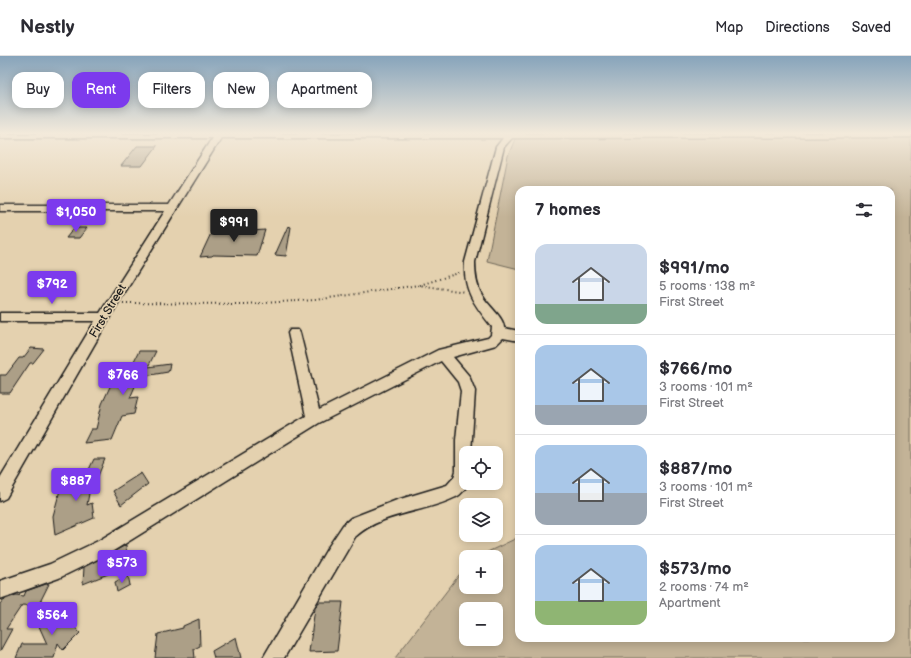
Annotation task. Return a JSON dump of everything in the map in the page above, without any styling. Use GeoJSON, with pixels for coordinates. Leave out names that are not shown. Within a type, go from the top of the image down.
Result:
{"type":"FeatureCollection","features":[{"type":"Feature","properties":{"kind":"street","name":"First Street"},"geometry":{"type":"LineString","coordinates":[[0,493],[112,303],[202,161]]}},
{"type":"Feature","properties":{"kind":"street"},"geometry":{"type":"LineString","coordinates":[[0,590],[52,572],[104,547],[314,419],[443,354],[492,342],[497,337],[498,326],[473,294],[469,276],[497,161]]}},
{"type":"Feature","properties":{"kind":"street"},"geometry":{"type":"LineString","coordinates":[[0,208],[171,208]]}},
{"type":"Feature","properties":{"kind":"street"},"geometry":{"type":"LineString","coordinates":[[0,317],[104,317]]}},
{"type":"Feature","properties":{"kind":"street"},"geometry":{"type":"LineString","coordinates":[[498,332],[515,335]]}},
{"type":"Feature","properties":{"kind":"street"},"geometry":{"type":"LineString","coordinates":[[294,334],[314,419]]}},
{"type":"Feature","properties":{"kind":"street"},"geometry":{"type":"LineString","coordinates":[[273,658],[333,555],[349,531],[357,524],[398,508],[452,491],[461,481],[464,471],[463,440],[468,391],[464,380],[443,354]]}},
{"type":"Feature","properties":{"kind":"path"},"geometry":{"type":"LineString","coordinates":[[112,303],[244,304],[307,300],[419,285],[470,269]]}},
{"type":"Feature","properties":{"kind":"path"},"geometry":{"type":"LineString","coordinates":[[419,285],[473,294]]}},
{"type":"Feature","properties":{"kind":"shaded area"},"geometry":{"type":"Polygon","coordinates":[[[507,161],[911,161],[911,658],[395,658],[459,575],[459,594],[503,594],[503,550],[492,550],[515,539],[515,642],[895,642],[895,186],[515,186],[515,268],[487,261],[507,161]]]}},
{"type":"Feature","properties":{"kind":"building"},"geometry":{"type":"Polygon","coordinates":[[[125,161],[146,161],[142,166],[121,166],[125,161]]]}},
{"type":"Feature","properties":{"kind":"building"},"geometry":{"type":"Polygon","coordinates":[[[288,226],[291,227],[286,256],[275,255],[288,226]]]}},
{"type":"Feature","properties":{"kind":"building"},"geometry":{"type":"Polygon","coordinates":[[[74,228],[87,228],[79,238],[66,238],[74,228]]]}},
{"type":"Feature","properties":{"kind":"building"},"geometry":{"type":"Polygon","coordinates":[[[213,229],[253,229],[252,231],[265,230],[257,256],[213,255],[200,257],[213,229]]]}},
{"type":"Feature","properties":{"kind":"building"},"geometry":{"type":"Polygon","coordinates":[[[31,348],[44,349],[33,363],[30,363],[10,393],[0,393],[0,375],[6,375],[19,358],[23,358],[31,348]]]}},
{"type":"Feature","properties":{"kind":"building"},"geometry":{"type":"Polygon","coordinates":[[[139,351],[156,351],[148,367],[170,364],[168,372],[139,377],[130,398],[138,397],[134,414],[122,416],[112,440],[84,443],[91,429],[96,429],[102,404],[120,365],[132,365],[139,351]]]}},
{"type":"Feature","properties":{"kind":"building"},"geometry":{"type":"Polygon","coordinates":[[[94,459],[105,459],[98,476],[92,476],[87,505],[92,503],[94,518],[55,535],[53,516],[60,490],[78,486],[78,483],[83,482],[94,459]]]}},
{"type":"Feature","properties":{"kind":"building"},"geometry":{"type":"Polygon","coordinates":[[[141,473],[148,484],[121,505],[113,491],[141,473]]]}},
{"type":"Feature","properties":{"kind":"building"},"geometry":{"type":"Polygon","coordinates":[[[126,545],[127,560],[108,568],[108,574],[83,584],[84,567],[126,545]]]}},
{"type":"Feature","properties":{"kind":"building"},"geometry":{"type":"Polygon","coordinates":[[[128,575],[130,585],[117,592],[115,582],[128,575]]]}},
{"type":"Feature","properties":{"kind":"building"},"geometry":{"type":"Polygon","coordinates":[[[49,584],[38,606],[22,605],[6,629],[12,629],[0,651],[0,604],[3,600],[16,595],[24,596],[26,591],[49,584]]]}},
{"type":"Feature","properties":{"kind":"building"},"geometry":{"type":"Polygon","coordinates":[[[67,602],[72,609],[64,616],[80,633],[63,650],[58,643],[54,658],[16,658],[22,644],[47,644],[38,624],[67,602]]]}},
{"type":"Feature","properties":{"kind":"building"},"geometry":{"type":"Polygon","coordinates":[[[319,602],[343,602],[337,651],[309,652],[315,608],[319,602]]]}},
{"type":"Feature","properties":{"kind":"building"},"geometry":{"type":"Polygon","coordinates":[[[199,619],[200,646],[194,649],[195,658],[155,658],[158,634],[183,628],[183,626],[199,619]]]}},
{"type":"Feature","properties":{"kind":"building"},"geometry":{"type":"Polygon","coordinates":[[[236,637],[241,658],[214,658],[212,651],[236,637]]]}}]}
